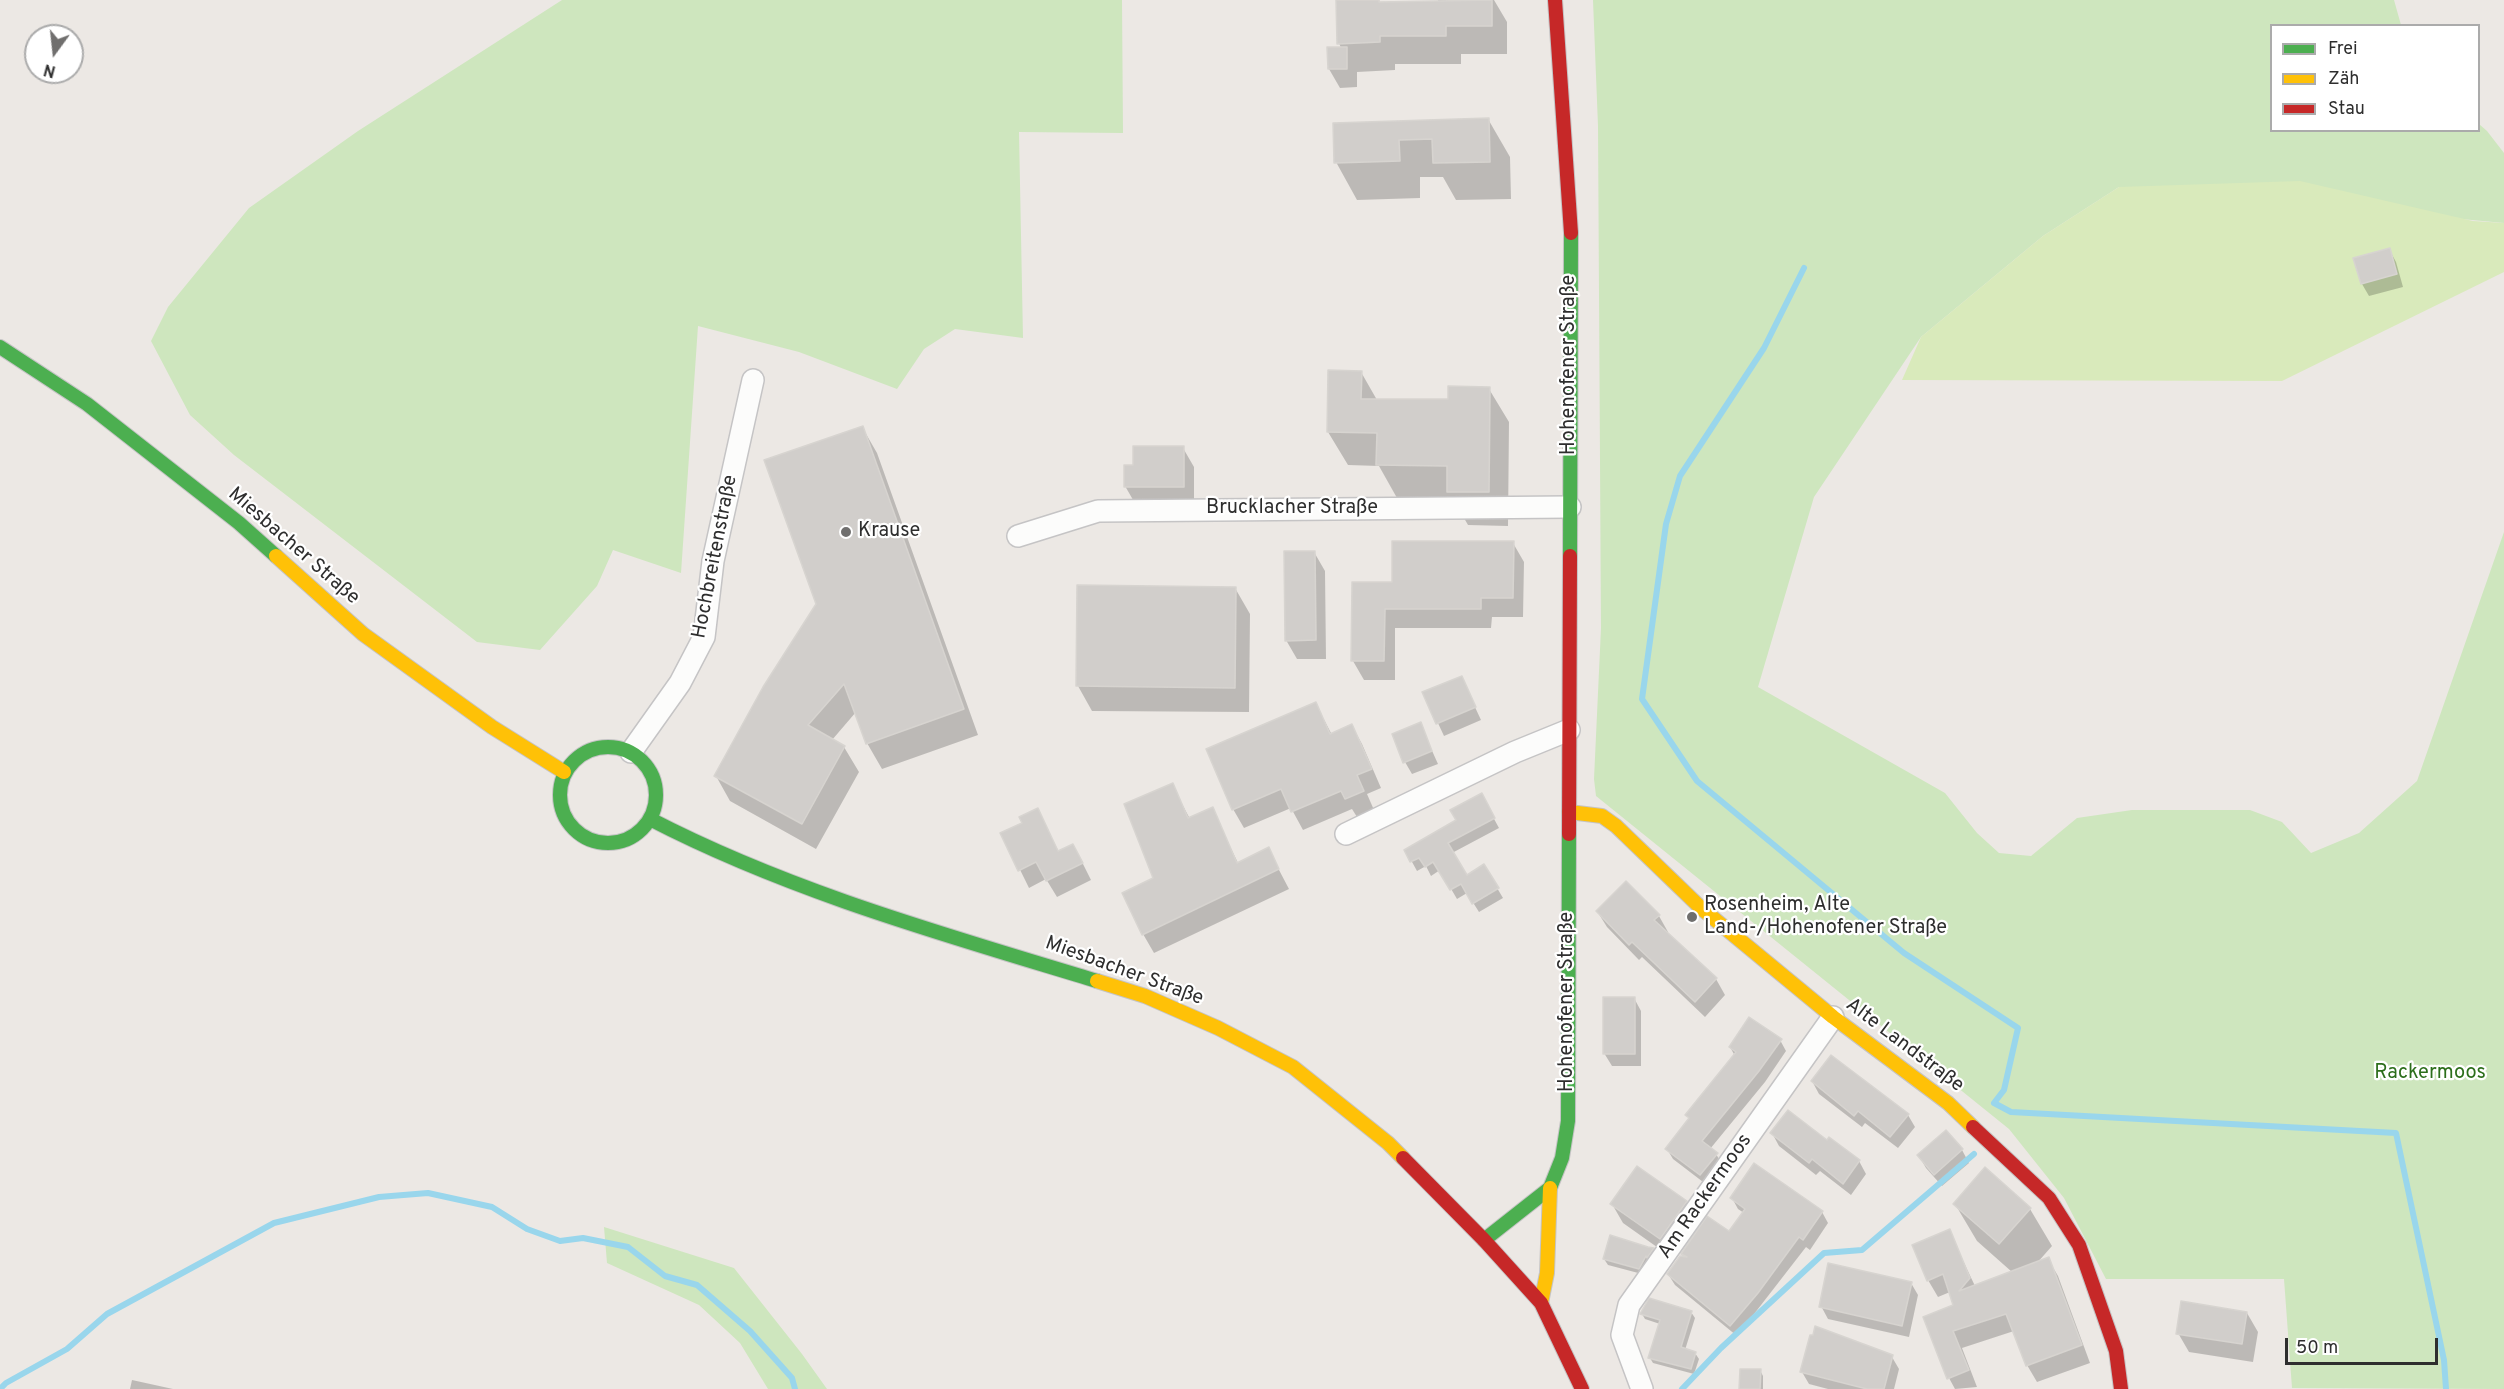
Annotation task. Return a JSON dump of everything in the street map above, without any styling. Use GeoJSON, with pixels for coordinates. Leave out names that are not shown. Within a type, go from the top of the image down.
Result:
{"type":"FeatureCollection","features":[{"type":"Feature","properties":{"kind":"main road","name":"Hohenofener Straße"},"geometry":{"type":"LineString","coordinates":[[1484,1240],[1550,1188],[1562,1158],[1568,1121],[1571,209],[1555,0]]}},
{"type":"Feature","properties":{"kind":"main road","name":"Miesbacher Straße"},"geometry":{"type":"LineString","coordinates":[[0,347],[87,404],[239,523],[363,634],[492,727],[564,772]]}},
{"type":"Feature","properties":{"kind":"main road"},"geometry":{"type":"LineString","coordinates":[[608,747],[631,752],[643,761],[652,774],[656,789],[656,805],[650,819],[639,832],[625,840],[609,844],[592,841],[577,833],[566,820],[560,805],[560,788],[564,772],[586,751],[608,747]]}},
{"type":"Feature","properties":{"kind":"main road","name":"Alte Landstraße"},"geometry":{"type":"LineString","coordinates":[[1569,812],[1602,816],[1616,826],[1701,908],[1833,1017],[1948,1103],[2049,1198],[2079,1245],[2116,1351],[2121,1389]]}},
{"type":"Feature","properties":{"kind":"main road","name":"Miesbacher Straße"},"geometry":{"type":"LineString","coordinates":[[650,819],[756,867],[909,924],[1145,996],[1218,1028],[1293,1067],[1388,1143],[1484,1240],[1541,1303],[1582,1389]]}},
{"type":"Feature","properties":{"kind":"main road"},"geometry":{"type":"LineString","coordinates":[[1541,1303],[1547,1273],[1550,1188]]}},
{"type":"Feature","properties":{"kind":"street","name":"Hochbreitenstraße"},"geometry":{"type":"LineString","coordinates":[[631,752],[680,683],[704,637],[713,561],[753,380]]}},
{"type":"Feature","properties":{"kind":"street","name":"Brucklacher Straße"},"geometry":{"type":"LineString","coordinates":[[1018,536],[1098,511],[1570,507]]}},
{"type":"Feature","properties":{"kind":"street"},"geometry":{"type":"LineString","coordinates":[[1346,834],[1515,752],[1569,730]]}},
{"type":"Feature","properties":{"kind":"street","name":"Am Rackermoos"},"geometry":{"type":"LineString","coordinates":[[1642,1389],[1622,1335],[1629,1305],[1833,1017]]}},
{"type":"Feature","properties":{"kind":"green space"},"geometry":{"type":"Polygon","coordinates":[[[562,0],[1122,0],[1123,133],[1019,132],[1023,338],[955,329],[924,349],[897,389],[799,352],[698,326],[681,573],[613,550],[597,586],[540,650],[477,642],[234,455],[190,415],[151,341],[168,307],[249,208],[358,131],[562,0]]]}},
{"type":"Feature","properties":{"kind":"green space","name":"Rackermoos"},"geometry":{"type":"Polygon","coordinates":[[[1593,0],[2394,0],[2401,24],[2270,24],[2270,132],[2480,132],[2480,125],[2504,153],[2504,223],[2119,187],[2043,236],[1921,337],[1814,497],[1758,687],[1945,793],[1977,833],[1999,853],[2031,856],[2077,818],[2132,810],[2250,810],[2282,822],[2311,853],[2359,833],[2417,781],[2504,532],[2504,1389],[2292,1388],[2284,1279],[2106,1279],[2064,1198],[2009,1129],[1596,796],[1594,779],[1601,628],[1598,126],[1593,0]]]}},
{"type":"Feature","properties":{"kind":"green space"},"geometry":{"type":"Polygon","coordinates":[[[2300,181],[2473,221],[2504,223],[2504,272],[2282,381],[1902,380],[1921,337],[2043,236],[2119,187],[2300,181]]]}},
{"type":"Feature","properties":{"kind":"green space"},"geometry":{"type":"Polygon","coordinates":[[[604,1227],[734,1268],[827,1389],[768,1389],[740,1343],[699,1305],[607,1263],[604,1227]]]}},
{"type":"Feature","properties":{"kind":"building"},"geometry":{"type":"Polygon","coordinates":[[[1336,0],[1379,0],[1379,2],[1492,0],[1492,26],[1446,26],[1446,36],[1380,36],[1380,42],[1337,44],[1336,0]]]}},
{"type":"Feature","properties":{"kind":"building"},"geometry":{"type":"Polygon","coordinates":[[[1327,47],[1347,47],[1347,69],[1328,69],[1327,47]]]}},
{"type":"Feature","properties":{"kind":"building"},"geometry":{"type":"Polygon","coordinates":[[[1489,118],[1490,162],[1433,163],[1432,139],[1399,140],[1400,161],[1334,163],[1333,123],[1489,118]]]}},
{"type":"Feature","properties":{"kind":"building"},"geometry":{"type":"Polygon","coordinates":[[[2390,248],[2397,274],[2361,284],[2353,258],[2390,248]]]}},
{"type":"Feature","properties":{"kind":"building"},"geometry":{"type":"Polygon","coordinates":[[[1328,370],[1362,371],[1361,399],[1448,399],[1448,386],[1490,387],[1489,492],[1447,492],[1447,466],[1376,465],[1377,433],[1327,432],[1328,370]]]}},
{"type":"Feature","properties":{"kind":"building","name":"Krause"},"geometry":{"type":"Polygon","coordinates":[[[863,426],[964,709],[866,744],[844,684],[808,725],[845,746],[802,824],[714,776],[763,687],[816,604],[764,460],[863,426]]]}},
{"type":"Feature","properties":{"kind":"building"},"geometry":{"type":"Polygon","coordinates":[[[1133,446],[1184,446],[1184,487],[1124,487],[1124,465],[1133,465],[1133,446]]]}},
{"type":"Feature","properties":{"kind":"building"},"geometry":{"type":"Polygon","coordinates":[[[1392,541],[1514,541],[1513,598],[1481,598],[1481,609],[1385,609],[1384,661],[1351,661],[1352,582],[1392,582],[1392,541]]]}},
{"type":"Feature","properties":{"kind":"building"},"geometry":{"type":"Polygon","coordinates":[[[1284,551],[1315,551],[1316,640],[1285,641],[1284,551]]]}},
{"type":"Feature","properties":{"kind":"building"},"geometry":{"type":"Polygon","coordinates":[[[1077,585],[1236,587],[1235,688],[1076,686],[1077,585]]]}},
{"type":"Feature","properties":{"kind":"building"},"geometry":{"type":"Polygon","coordinates":[[[1462,676],[1476,707],[1436,724],[1422,692],[1462,676]]]}},
{"type":"Feature","properties":{"kind":"building"},"geometry":{"type":"Polygon","coordinates":[[[1316,702],[1330,734],[1352,724],[1372,769],[1357,775],[1364,791],[1345,799],[1341,791],[1291,812],[1281,789],[1232,810],[1206,749],[1316,702]]]}},
{"type":"Feature","properties":{"kind":"building"},"geometry":{"type":"Polygon","coordinates":[[[1421,722],[1432,751],[1403,763],[1392,734],[1421,722]]]}},
{"type":"Feature","properties":{"kind":"building"},"geometry":{"type":"Polygon","coordinates":[[[1173,783],[1188,818],[1213,807],[1237,863],[1269,847],[1279,869],[1142,935],[1122,893],[1153,878],[1124,804],[1173,783]]]}},
{"type":"Feature","properties":{"kind":"building"},"geometry":{"type":"Polygon","coordinates":[[[1482,793],[1495,818],[1448,843],[1467,875],[1484,864],[1499,888],[1472,904],[1461,884],[1450,890],[1433,862],[1425,867],[1419,858],[1410,862],[1404,850],[1456,820],[1450,810],[1482,793]]]}},
{"type":"Feature","properties":{"kind":"building"},"geometry":{"type":"Polygon","coordinates":[[[1038,808],[1058,851],[1073,844],[1083,863],[1046,881],[1036,862],[1018,871],[1000,833],[1022,823],[1019,817],[1038,808]]]}},
{"type":"Feature","properties":{"kind":"building"},"geometry":{"type":"Polygon","coordinates":[[[1626,881],[1660,915],[1654,920],[1717,978],[1695,1002],[1632,942],[1629,945],[1596,911],[1626,881]]]}},
{"type":"Feature","properties":{"kind":"building"},"geometry":{"type":"Polygon","coordinates":[[[1603,997],[1635,997],[1635,1054],[1603,1054],[1603,997]]]}},
{"type":"Feature","properties":{"kind":"building"},"geometry":{"type":"Polygon","coordinates":[[[1749,1017],[1782,1039],[1702,1141],[1718,1153],[1700,1175],[1665,1149],[1689,1118],[1685,1115],[1736,1052],[1729,1047],[1749,1017]]]}},
{"type":"Feature","properties":{"kind":"building"},"geometry":{"type":"Polygon","coordinates":[[[1831,1055],[1909,1114],[1890,1137],[1858,1111],[1854,1116],[1811,1081],[1831,1055]]]}},
{"type":"Feature","properties":{"kind":"building"},"geometry":{"type":"Polygon","coordinates":[[[1788,1110],[1827,1140],[1829,1137],[1860,1160],[1843,1184],[1812,1159],[1809,1163],[1770,1133],[1788,1110]]]}},
{"type":"Feature","properties":{"kind":"building"},"geometry":{"type":"Polygon","coordinates":[[[1946,1130],[1963,1149],[1934,1175],[1917,1155],[1946,1130]]]}},
{"type":"Feature","properties":{"kind":"building"},"geometry":{"type":"Polygon","coordinates":[[[1754,1163],[1823,1211],[1803,1240],[1799,1237],[1758,1293],[1730,1326],[1667,1274],[1680,1256],[1687,1257],[1681,1254],[1707,1216],[1729,1231],[1745,1209],[1730,1198],[1754,1163]]]}},
{"type":"Feature","properties":{"kind":"building"},"geometry":{"type":"Polygon","coordinates":[[[1637,1166],[1687,1201],[1660,1239],[1610,1204],[1637,1166]]]}},
{"type":"Feature","properties":{"kind":"building"},"geometry":{"type":"Polygon","coordinates":[[[1985,1167],[2031,1208],[1999,1244],[1953,1204],[1985,1167]]]}},
{"type":"Feature","properties":{"kind":"building"},"geometry":{"type":"Polygon","coordinates":[[[1950,1229],[1970,1278],[1959,1291],[2049,1257],[2082,1345],[2026,1366],[2006,1314],[1953,1331],[1969,1370],[1947,1379],[1923,1317],[1953,1305],[1943,1274],[1927,1281],[1912,1245],[1950,1229]]]}},
{"type":"Feature","properties":{"kind":"building"},"geometry":{"type":"Polygon","coordinates":[[[1610,1235],[1654,1248],[1647,1258],[1646,1256],[1639,1269],[1603,1259],[1610,1235]]]}},
{"type":"Feature","properties":{"kind":"building"},"geometry":{"type":"Polygon","coordinates":[[[1828,1263],[1912,1282],[1902,1326],[1819,1307],[1828,1263]]]}},
{"type":"Feature","properties":{"kind":"building"},"geometry":{"type":"Polygon","coordinates":[[[1649,1298],[1692,1311],[1681,1347],[1696,1352],[1691,1369],[1648,1358],[1660,1320],[1640,1314],[1649,1298]]]}},
{"type":"Feature","properties":{"kind":"building"},"geometry":{"type":"Polygon","coordinates":[[[2181,1301],[2247,1312],[2242,1344],[2176,1334],[2181,1301]]]}},
{"type":"Feature","properties":{"kind":"building"},"geometry":{"type":"Polygon","coordinates":[[[1815,1326],[1893,1355],[1884,1389],[1867,1389],[1800,1372],[1810,1335],[1813,1335],[1815,1326]]]}},
{"type":"Feature","properties":{"kind":"building"},"geometry":{"type":"Polygon","coordinates":[[[1740,1369],[1761,1369],[1760,1389],[1739,1389],[1740,1369]]]}},
{"type":"Feature","properties":{"kind":"waterway"},"geometry":{"type":"LineString","coordinates":[[1804,268],[1764,348],[1680,476],[1666,524],[1642,699],[1697,781],[1904,953],[2018,1028],[2004,1090],[1994,1103],[2011,1112],[2396,1133],[2444,1360],[2446,1389]]}},
{"type":"Feature","properties":{"kind":"waterway"},"geometry":{"type":"LineString","coordinates":[[1682,1389],[1721,1348],[1824,1253],[1862,1250],[1974,1154]]}},
{"type":"Feature","properties":{"kind":"waterway"},"geometry":{"type":"LineString","coordinates":[[0,1389],[6,1383],[67,1349],[107,1314],[274,1223],[379,1197],[428,1193],[492,1207],[527,1229],[560,1241],[583,1238],[628,1247],[665,1276],[697,1285],[750,1331],[792,1378],[795,1389]]}},
{"type":"Feature","properties":{"kind":"traffic: fast"},"geometry":{"type":"LineString","coordinates":[[1570,556],[1571,233]]}},
{"type":"Feature","properties":{"kind":"traffic: fast"},"geometry":{"type":"LineString","coordinates":[[0,347],[87,404],[239,523],[276,556]]}},
{"type":"Feature","properties":{"kind":"traffic: fast"},"geometry":{"type":"LineString","coordinates":[[608,747],[627,750],[642,761],[653,776],[656,795],[653,814],[642,829],[627,840],[608,843],[589,840],[574,829],[563,814],[560,795],[563,776],[574,761],[589,750],[608,747]]}},
{"type":"Feature","properties":{"kind":"traffic: fast"},"geometry":{"type":"LineString","coordinates":[[650,819],[758,869],[814,890],[926,929],[1097,981]]}},
{"type":"Feature","properties":{"kind":"traffic: fast"},"geometry":{"type":"LineString","coordinates":[[1484,1240],[1550,1188],[1562,1158],[1568,1121],[1569,834]]}},
{"type":"Feature","properties":{"kind":"traffic: slow"},"geometry":{"type":"LineString","coordinates":[[276,556],[363,634],[492,727],[564,772]]}},
{"type":"Feature","properties":{"kind":"traffic: slow"},"geometry":{"type":"LineString","coordinates":[[1569,812],[1602,816],[1616,826],[1701,908],[1833,1017],[1948,1103],[1973,1127]]}},
{"type":"Feature","properties":{"kind":"traffic: slow"},"geometry":{"type":"LineString","coordinates":[[1097,981],[1145,996],[1218,1028],[1293,1067],[1388,1143],[1403,1158]]}},
{"type":"Feature","properties":{"kind":"traffic: slow"},"geometry":{"type":"LineString","coordinates":[[1541,1303],[1547,1273],[1550,1188]]}},
{"type":"Feature","properties":{"kind":"traffic: jam"},"geometry":{"type":"LineString","coordinates":[[1555,0],[1571,233]]}},
{"type":"Feature","properties":{"kind":"traffic: jam"},"geometry":{"type":"LineString","coordinates":[[1569,834],[1570,556]]}},
{"type":"Feature","properties":{"kind":"traffic: jam"},"geometry":{"type":"LineString","coordinates":[[1973,1127],[2049,1198],[2079,1245],[2116,1351],[2121,1389]]}},
{"type":"Feature","properties":{"kind":"traffic: jam"},"geometry":{"type":"LineString","coordinates":[[1403,1158],[1484,1240],[1541,1303],[1582,1389]]}},
{"type":"Feature","properties":{"kind":"place","name":"Krause"},"geometry":{"type":"Point","coordinates":[846,532]}},
{"type":"Feature","properties":{"kind":"place","name":"Rosenheim, Alte Land-/Hohenofener Straße"},"geometry":{"type":"Point","coordinates":[1692,917]}}]}
